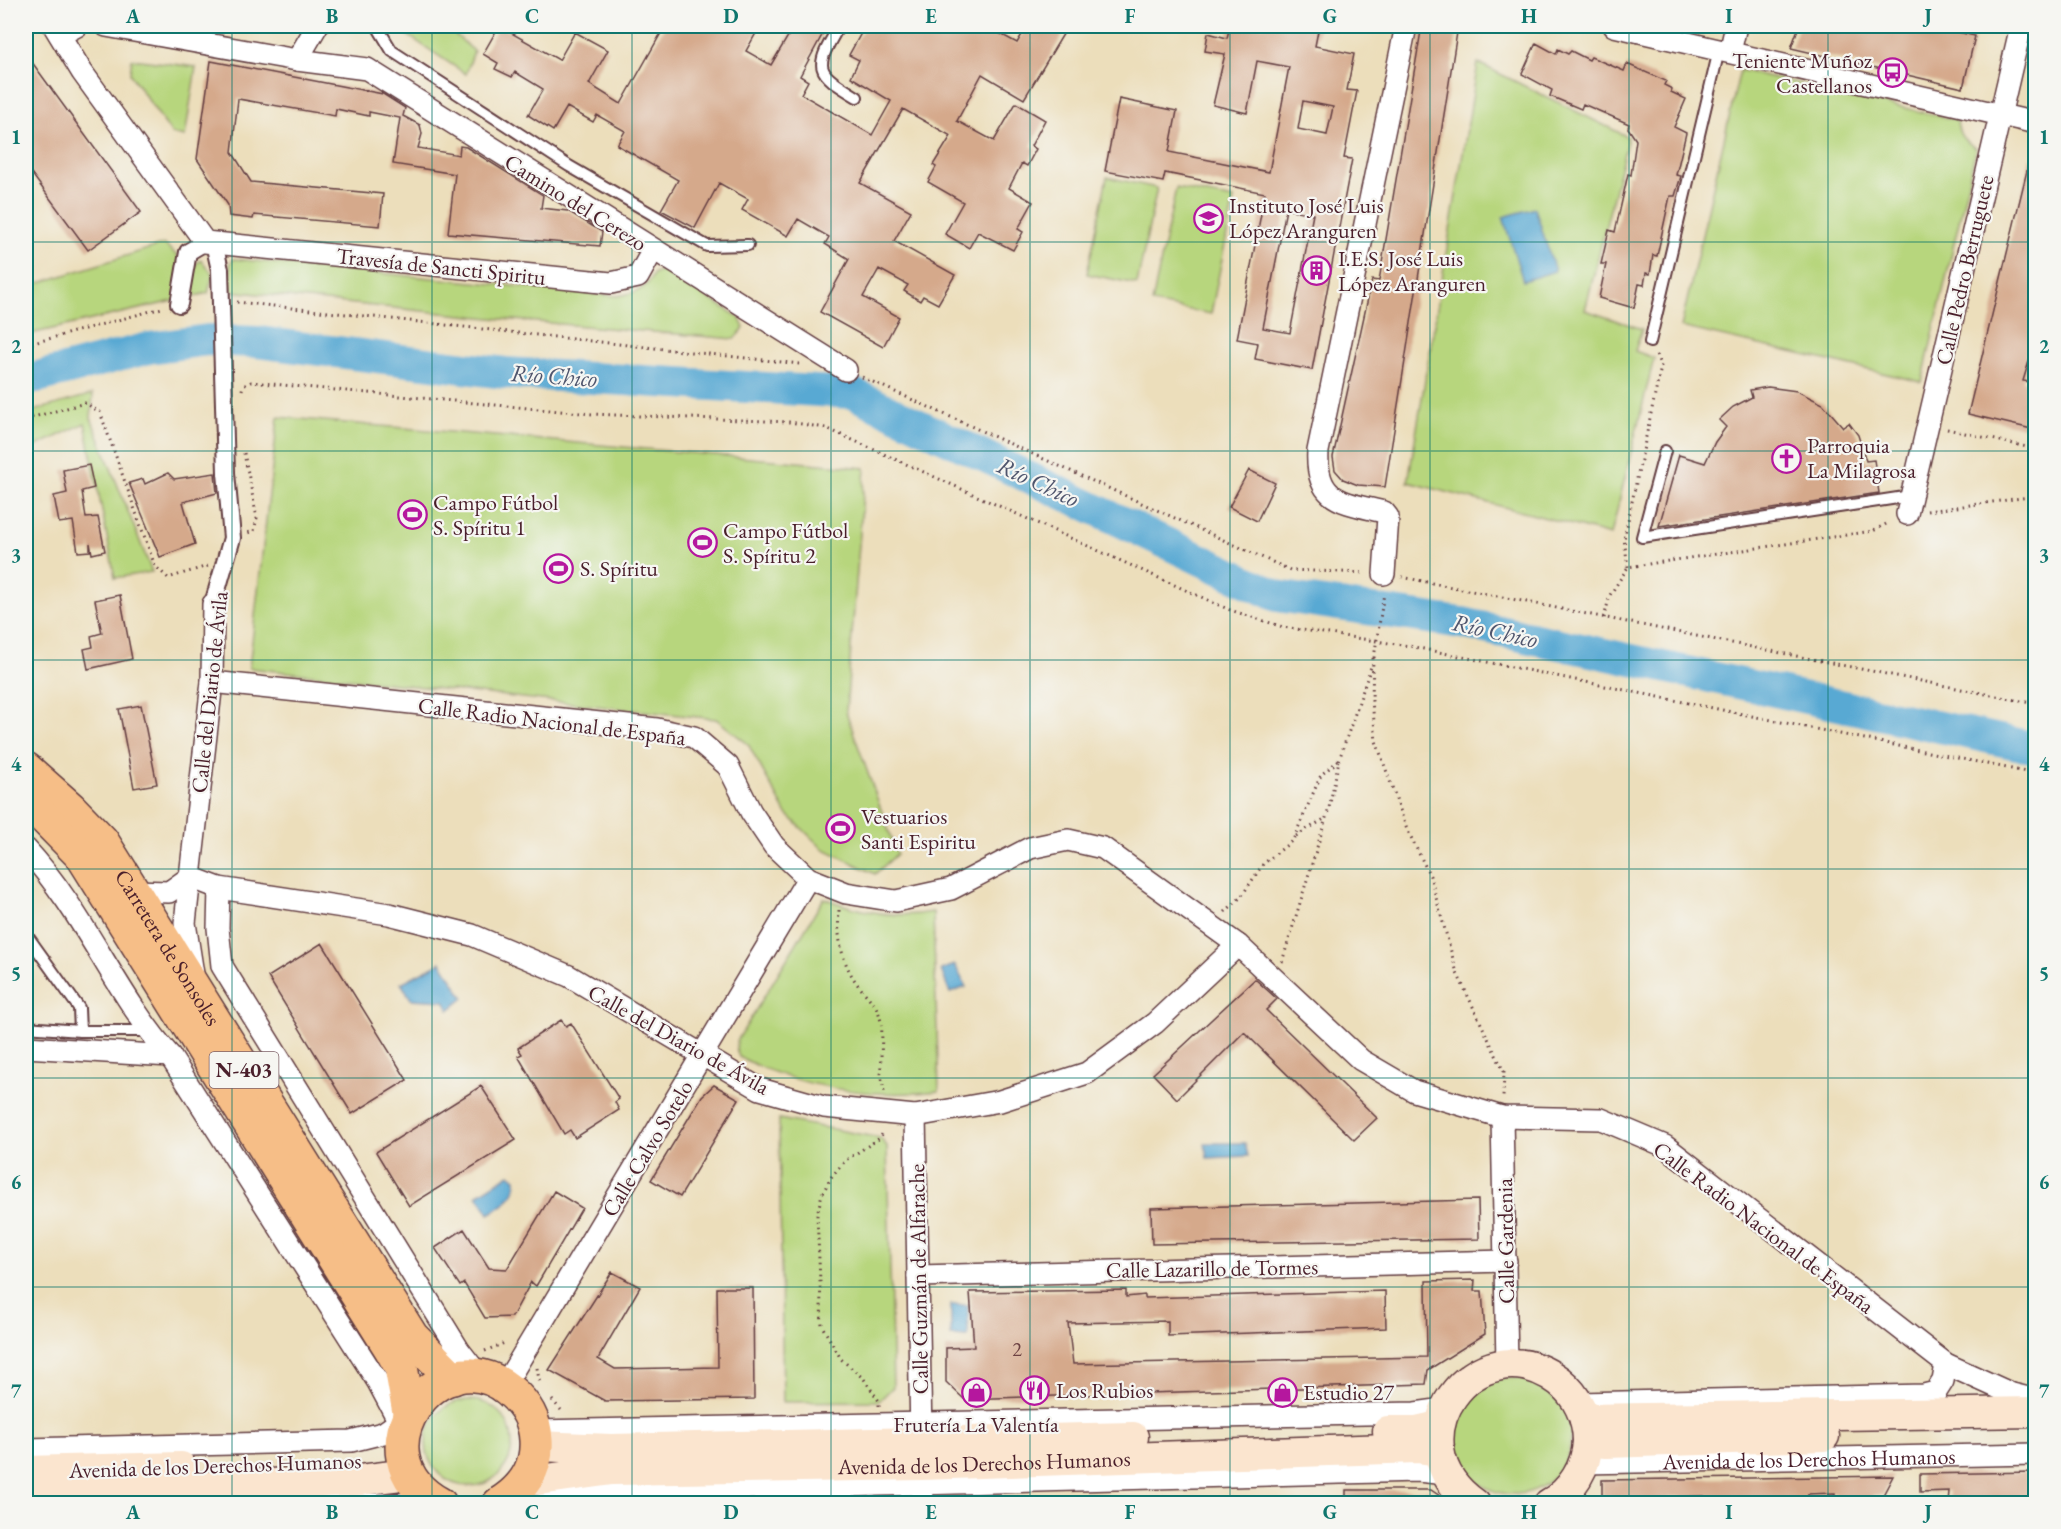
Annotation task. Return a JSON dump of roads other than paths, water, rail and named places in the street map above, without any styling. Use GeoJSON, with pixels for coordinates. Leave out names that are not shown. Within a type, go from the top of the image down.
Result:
{"type":"FeatureCollection","features":[{"type":"Feature","properties":{"kind":"highway","name":"Carretera de Sonsoles"},"geometry":{"type":"LineString","coordinates":[[26,769],[70,808],[102,841],[196,995],[412,1337],[479,1380]]}},
{"type":"Feature","properties":{"kind":"highway","name":"Carretera de Sonsoles"},"geometry":{"type":"LineString","coordinates":[[26,800],[83,857],[385,1339],[401,1367],[408,1454]]}},
{"type":"Feature","properties":{"kind":"highway"},"geometry":{"type":"LineString","coordinates":[[408,1454],[419,1398],[435,1386],[479,1380]]}},
{"type":"Feature","properties":{"kind":"highway","name":"N-403"},"geometry":{"type":"LineString","coordinates":[[479,1380],[519,1398],[529,1413],[540,1481]]}},
{"type":"Feature","properties":{"kind":"main road"},"geometry":{"type":"LineString","coordinates":[[1475,1503],[1458,1490],[1442,1440],[1455,1392],[1469,1378],[1487,1368],[1507,1364],[1528,1366],[1548,1373],[1566,1386],[1584,1431],[1573,1484],[1549,1503]]}},
{"type":"Feature","properties":{"kind":"main road","name":"Avenida de los Derechos Humanos"},"geometry":{"type":"LineString","coordinates":[[1584,1431],[2036,1412]]}},
{"type":"Feature","properties":{"kind":"main road","name":"Avenida de los Derechos Humanos"},"geometry":{"type":"LineString","coordinates":[[540,1481],[612,1470],[922,1464],[1417,1431],[1442,1440]]}},
{"type":"Feature","properties":{"kind":"main road","name":"Avenida de los Derechos Humanos"},"geometry":{"type":"LineString","coordinates":[[1584,1431],[1606,1443],[2036,1431]]}},
{"type":"Feature","properties":{"kind":"main road","name":"Avenida de los Derechos Humanos"},"geometry":{"type":"LineString","coordinates":[[540,1481],[611,1449],[922,1464]]}},
{"type":"Feature","properties":{"kind":"main road","name":"Avenida de los Derechos Humanos"},"geometry":{"type":"LineString","coordinates":[[26,1471],[352,1463],[408,1454]]}},
{"type":"Feature","properties":{"kind":"main road","name":"Avenida de los Derechos Humanos"},"geometry":{"type":"LineString","coordinates":[[26,1493],[352,1481],[408,1454]]}},
{"type":"Feature","properties":{"kind":"street","name":"Camino del Cerezo"},"geometry":{"type":"LineString","coordinates":[[106,26],[297,60],[367,69],[846,370]]}},
{"type":"Feature","properties":{"kind":"street"},"geometry":{"type":"LineString","coordinates":[[297,60],[317,26]]}},
{"type":"Feature","properties":{"kind":"street"},"geometry":{"type":"LineString","coordinates":[[1384,573],[1388,517],[1384,512],[1335,500],[1324,488],[1317,466],[1318,451],[1406,26]]}},
{"type":"Feature","properties":{"kind":"street"},"geometry":{"type":"LineString","coordinates":[[1614,26],[2036,123]]}},
{"type":"Feature","properties":{"kind":"street"},"geometry":{"type":"LineString","coordinates":[[1724,51],[1736,26]]}},
{"type":"Feature","properties":{"kind":"street","name":"Calle Pedro Berruguete"},"geometry":{"type":"LineString","coordinates":[[1909,505],[2021,26]]}},
{"type":"Feature","properties":{"kind":"street"},"geometry":{"type":"LineString","coordinates":[[64,29],[82,72],[209,243],[189,252],[179,304]]}},
{"type":"Feature","properties":{"kind":"street","name":"Travesía de Sancti Spiritu"},"geometry":{"type":"LineString","coordinates":[[209,243],[611,284],[638,277],[653,250]]}},
{"type":"Feature","properties":{"kind":"street","name":"Calle del Diario de Ávila"},"geometry":{"type":"LineString","coordinates":[[196,995],[185,922],[212,682],[213,604],[232,538],[226,473],[220,270],[209,243]]}},
{"type":"Feature","properties":{"kind":"street","name":"Calle Radio Nacional de España"},"geometry":{"type":"LineString","coordinates":[[212,682],[657,729],[694,737],[728,766],[752,812],[774,846],[808,878],[846,893],[896,900],[951,889],[1030,848],[1068,840],[1103,848],[1238,945],[1361,1060],[1414,1091],[1502,1117],[1601,1119],[1665,1146],[1946,1364],[2012,1394],[2036,1400]]}},
{"type":"Feature","properties":{"kind":"street"},"geometry":{"type":"LineString","coordinates":[[26,849],[52,877],[148,1031],[170,1056],[378,1382],[408,1454]]}},
{"type":"Feature","properties":{"kind":"street"},"geometry":{"type":"LineString","coordinates":[[133,891],[169,892],[190,877]]}},
{"type":"Feature","properties":{"kind":"street","name":"Calle del Diario de Ávila"},"geometry":{"type":"LineString","coordinates":[[190,877],[219,888],[388,914],[472,935],[569,976],[760,1089],[824,1107],[905,1115],[1000,1101],[1087,1073],[1155,1023],[1238,945]]}},
{"type":"Feature","properties":{"kind":"street","name":"Calle Calvo Sotelo"},"geometry":{"type":"LineString","coordinates":[[479,1380],[702,1056],[808,878]]}},
{"type":"Feature","properties":{"kind":"street","name":"Carretera de Sonsoles"},"geometry":{"type":"LineString","coordinates":[[219,888],[218,928],[222,966],[479,1380]]}},
{"type":"Feature","properties":{"kind":"street"},"geometry":{"type":"LineString","coordinates":[[26,1047],[170,1056]]}},
{"type":"Feature","properties":{"kind":"street","name":"Calle Guzmán de Alfarache"},"geometry":{"type":"LineString","coordinates":[[905,1115],[918,1276],[922,1464]]}},
{"type":"Feature","properties":{"kind":"street","name":"Calle Gardenia"},"geometry":{"type":"LineString","coordinates":[[1502,1117],[1507,1364]]}},
{"type":"Feature","properties":{"kind":"street","name":"Calle Lazarillo de Tormes"},"geometry":{"type":"LineString","coordinates":[[918,1276],[1506,1261]]}},
{"type":"Feature","properties":{"kind":"street"},"geometry":{"type":"LineString","coordinates":[[1584,1431],[1924,1395],[1936,1392],[1943,1381],[1946,1364]]}},
{"type":"Feature","properties":{"kind":"street","name":"Avenida de los Derechos Humanos"},"geometry":{"type":"LineString","coordinates":[[540,1481],[611,1431],[879,1423],[922,1464],[1418,1471],[1442,1440]]}},
{"type":"Feature","properties":{"kind":"street","name":"Avenida de los Derechos Humanos"},"geometry":{"type":"LineString","coordinates":[[1584,1431],[2036,1454]]}},
{"type":"Feature","properties":{"kind":"street","name":"Avenida de los Derechos Humanos"},"geometry":{"type":"LineString","coordinates":[[26,1449],[351,1441],[408,1454]]}},
{"type":"Feature","properties":{"kind":"street","name":"Avenida de los Derechos Humanos"},"geometry":{"type":"LineString","coordinates":[[322,1503],[408,1454]]}},
{"type":"Feature","properties":{"kind":"lane"},"geometry":{"type":"LineString","coordinates":[[377,26],[392,51],[569,166],[708,246],[748,245]]}},
{"type":"Feature","properties":{"kind":"lane"},"geometry":{"type":"LineString","coordinates":[[838,26],[822,54],[822,71],[828,80],[856,97]]}},
{"type":"Feature","properties":{"kind":"lane"},"geometry":{"type":"LineString","coordinates":[[1650,342],[1724,51]]}},
{"type":"Feature","properties":{"kind":"lane"},"geometry":{"type":"LineString","coordinates":[[1665,451],[1642,537],[1909,505]]}},
{"type":"Feature","properties":{"kind":"lane"},"geometry":{"type":"LineString","coordinates":[[27,936],[79,1008],[80,1031]]}},
{"type":"Feature","properties":{"kind":"lane"},"geometry":{"type":"LineString","coordinates":[[26,971],[27,936]]}},
{"type":"Feature","properties":{"kind":"lane"},"geometry":{"type":"LineString","coordinates":[[26,1027],[80,1031],[148,1031]]}},
{"type":"Feature","properties":{"kind":"water"},"geometry":{"type":"Polygon","coordinates":[[[1535,208],[1555,271],[1523,281],[1503,217],[1535,208]]]}},
{"type":"Feature","properties":{"kind":"water"},"geometry":{"type":"Polygon","coordinates":[[[441,962],[464,998],[449,1010],[444,1001],[411,999],[401,983],[441,962]]]}},
{"type":"Feature","properties":{"kind":"water"},"geometry":{"type":"Polygon","coordinates":[[[955,965],[966,987],[950,993],[941,970],[955,965]]]}},
{"type":"Feature","properties":{"kind":"water"},"geometry":{"type":"Polygon","coordinates":[[[1205,1143],[1245,1143],[1248,1156],[1207,1158],[1205,1143]]]}},
{"type":"Feature","properties":{"kind":"water"},"geometry":{"type":"Polygon","coordinates":[[[510,1174],[516,1179],[512,1196],[489,1214],[477,1195],[510,1174]]]}},
{"type":"Feature","properties":{"kind":"water"},"geometry":{"type":"Polygon","coordinates":[[[951,1305],[968,1305],[968,1337],[951,1336],[951,1305]]]}},
{"type":"Feature","properties":{"kind":"waterway","name":"Río Chico"},"geometry":{"type":"LineString","coordinates":[[26,380],[149,348],[208,340],[257,342],[505,373],[852,393],[1277,596],[1462,623],[2036,748]]}},
{"type":"Feature","properties":{"kind":"place","name":"Teniente Muñoz Castellanos"},"geometry":{"type":"Point","coordinates":[1893,73]}},
{"type":"Feature","properties":{"kind":"place","name":"Instituto José Luis López Aranguren"},"geometry":{"type":"Point","coordinates":[1208,218]}},
{"type":"Feature","properties":{"kind":"place","name":"I.E.S. José Luis López Aranguren"},"geometry":{"type":"Point","coordinates":[1317,271]}},
{"type":"Feature","properties":{"kind":"place","name":"Parroquia La Milagrosa"},"geometry":{"type":"Point","coordinates":[1786,458]}},
{"type":"Feature","properties":{"kind":"place","name":"Campo Fútbol S. Spíritu 1"},"geometry":{"type":"Point","coordinates":[412,515]}},
{"type":"Feature","properties":{"kind":"place","name":"Campo Fútbol S. Spíritu 2"},"geometry":{"type":"Point","coordinates":[702,543]}},
{"type":"Feature","properties":{"kind":"place","name":"S. Spíritu"},"geometry":{"type":"Point","coordinates":[559,568]}},
{"type":"Feature","properties":{"kind":"place","name":"Vestuarios Santi Espiritu"},"geometry":{"type":"Point","coordinates":[840,829]}},
{"type":"Feature","properties":{"kind":"place","name":"Los Rubios"},"geometry":{"type":"Point","coordinates":[1035,1390]}},
{"type":"Feature","properties":{"kind":"place","name":"Frutería La Valentía"},"geometry":{"type":"Point","coordinates":[976,1392]}},
{"type":"Feature","properties":{"kind":"place","name":"Estudio 27"},"geometry":{"type":"Point","coordinates":[1282,1392]}}]}
